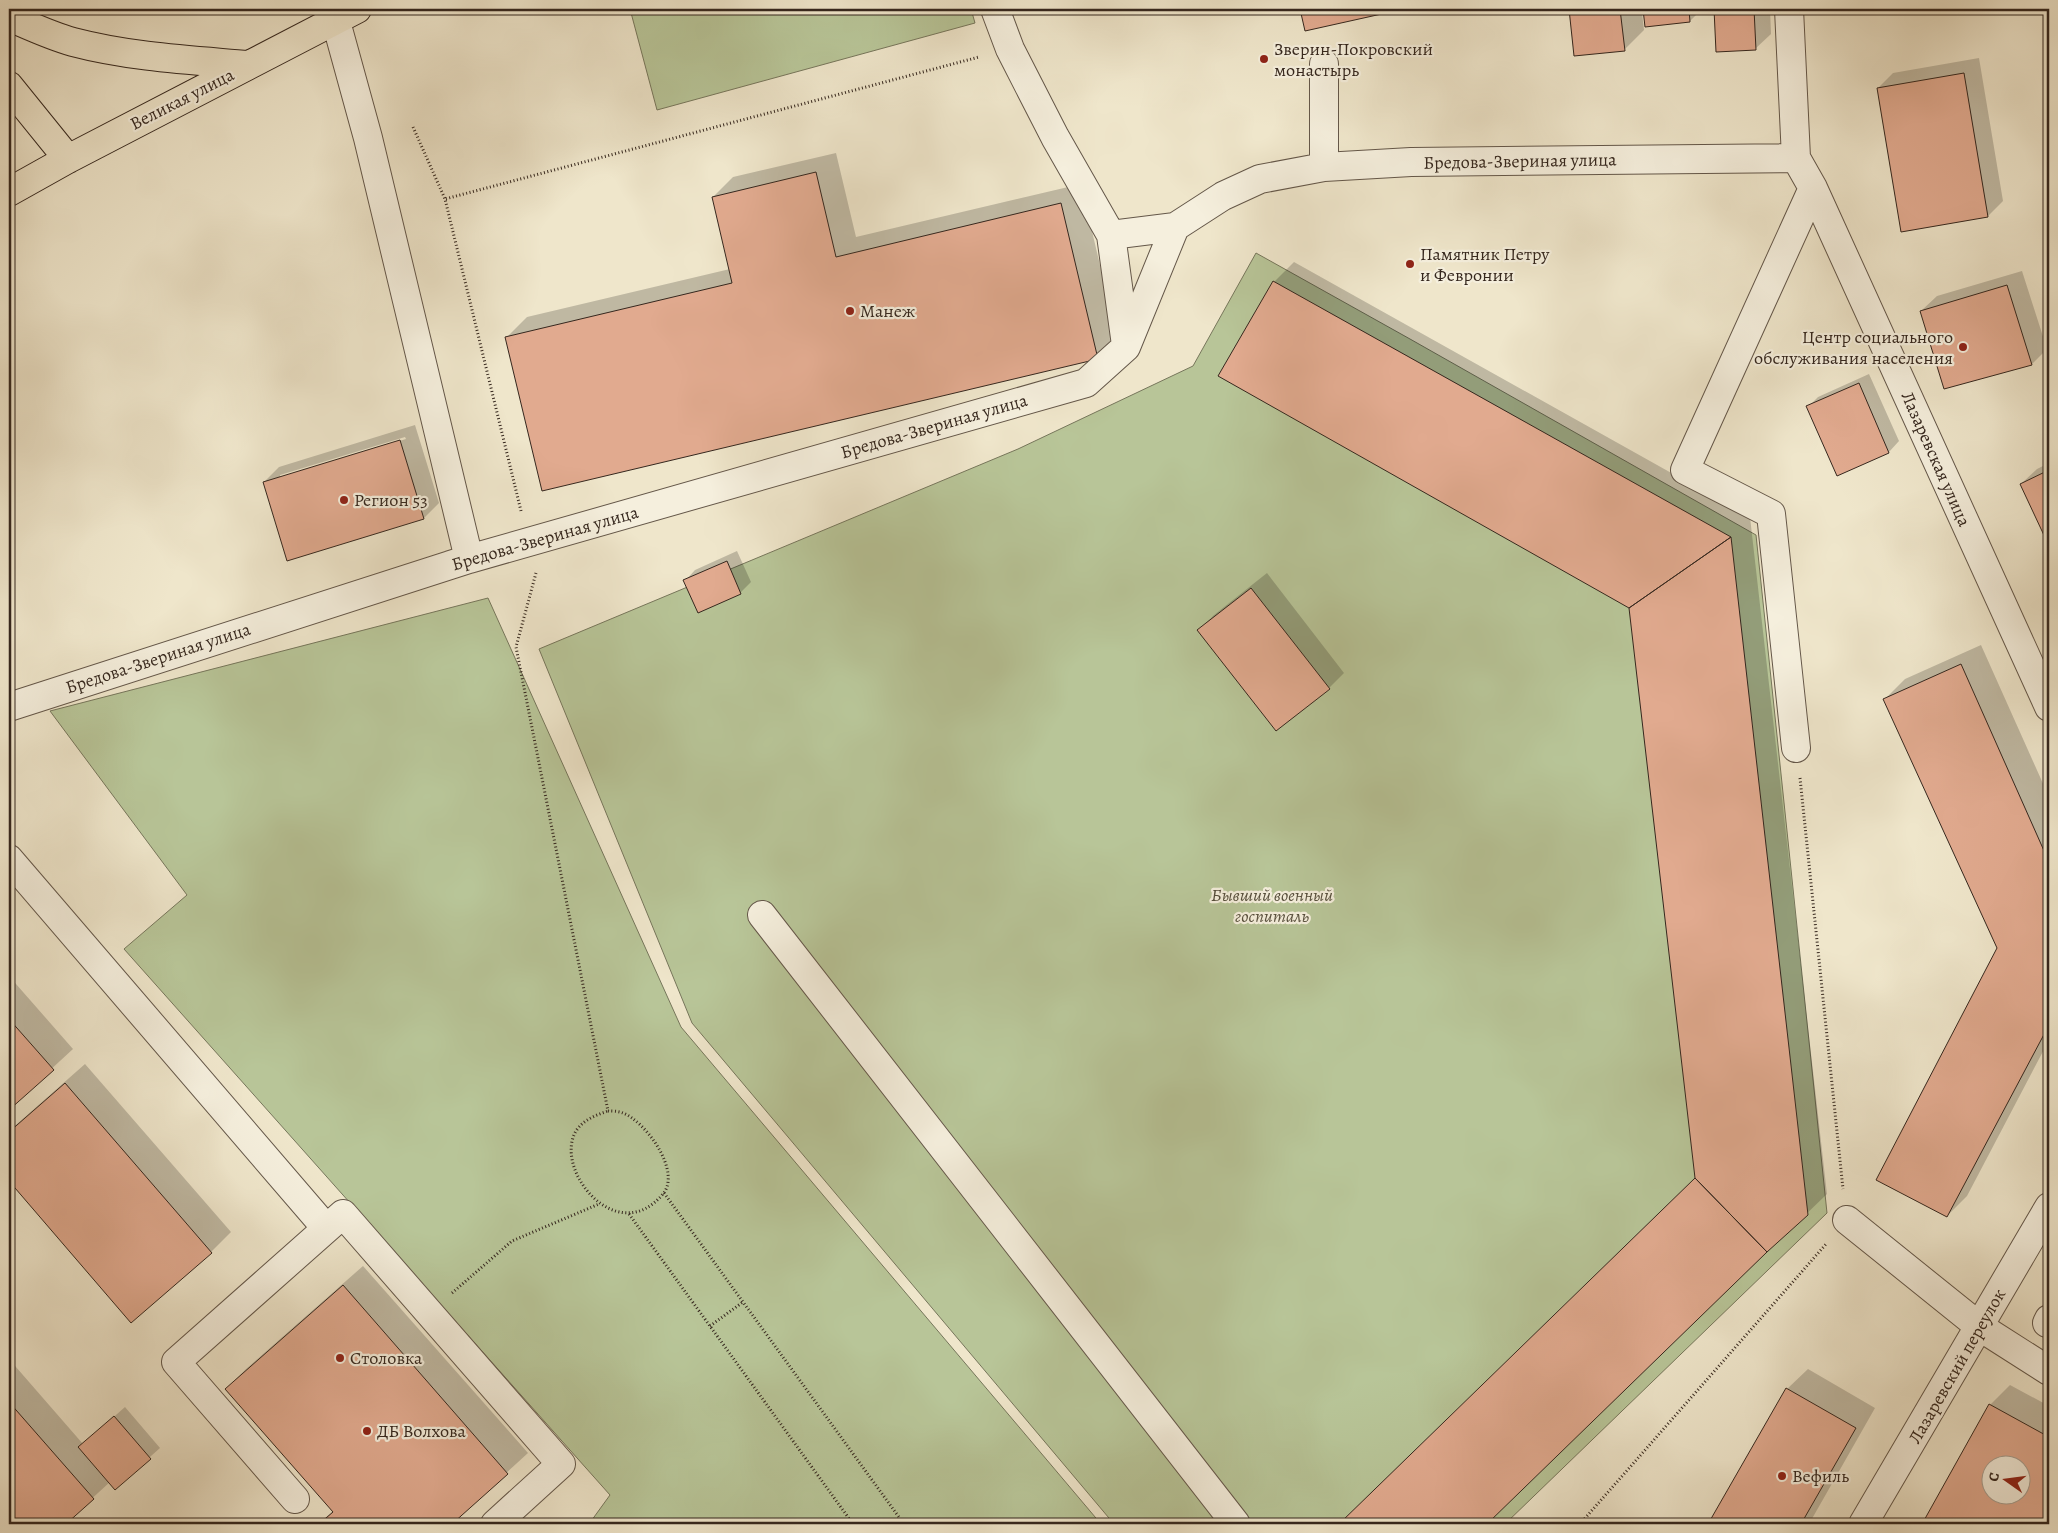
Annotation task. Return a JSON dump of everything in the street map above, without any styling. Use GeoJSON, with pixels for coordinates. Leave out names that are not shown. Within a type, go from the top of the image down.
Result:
{"type":"FeatureCollection","features":[{"type":"Feature","properties":{"kind":"main road","name":"Великая улица"},"geometry":{"type":"LineString","coordinates":[[9,192],[68,159],[346,14]]}},
{"type":"Feature","properties":{"kind":"main road"},"geometry":{"type":"LineString","coordinates":[[9,16],[39,30],[73,42],[107,49],[170,58],[248,65]]}},
{"type":"Feature","properties":{"kind":"main road"},"geometry":{"type":"LineString","coordinates":[[9,86],[68,159]]}},
{"type":"Feature","properties":{"kind":"street"},"geometry":{"type":"LineString","coordinates":[[995,9],[1010,48],[1055,137],[1110,235],[1126,347]]}},
{"type":"Feature","properties":{"kind":"street"},"geometry":{"type":"LineString","coordinates":[[1789,9],[1796,158]]}},
{"type":"Feature","properties":{"kind":"street"},"geometry":{"type":"LineString","coordinates":[[346,14],[370,148],[464,560]]}},
{"type":"Feature","properties":{"kind":"street"},"geometry":{"type":"LineString","coordinates":[[1324,64],[1324,167]]}},
{"type":"Feature","properties":{"kind":"street","name":"Бредова-Звериная улица"},"geometry":{"type":"LineString","coordinates":[[1110,235],[1175,227],[1223,196],[1260,179],[1324,167],[1411,162],[1796,158]]}},
{"type":"Feature","properties":{"kind":"street","name":"Лазаревская улица"},"geometry":{"type":"LineString","coordinates":[[1796,158],[1813,188],[2049,707]]}},
{"type":"Feature","properties":{"kind":"street"},"geometry":{"type":"LineString","coordinates":[[1796,748],[1771,514],[1684,470],[1813,188]]}},
{"type":"Feature","properties":{"kind":"street"},"geometry":{"type":"LineString","coordinates":[[1126,347],[1175,227]]}},
{"type":"Feature","properties":{"kind":"street","name":"Бредова-Звериная улица"},"geometry":{"type":"LineString","coordinates":[[9,708],[464,560],[1086,382],[1126,347]]}},
{"type":"Feature","properties":{"kind":"street"},"geometry":{"type":"LineString","coordinates":[[9,859],[326,1228]]}},
{"type":"Feature","properties":{"kind":"street"},"geometry":{"type":"LineString","coordinates":[[762,915],[1236,1524]]}},
{"type":"Feature","properties":{"kind":"street","name":"Лазаревский переулок"},"geometry":{"type":"LineString","coordinates":[[1863,1524],[2049,1207]]}},
{"type":"Feature","properties":{"kind":"street"},"geometry":{"type":"LineString","coordinates":[[295,1499],[176,1362],[343,1214],[561,1464],[495,1524]]}},
{"type":"Feature","properties":{"kind":"street"},"geometry":{"type":"LineString","coordinates":[[1847,1220],[1980,1327],[2049,1371]]}},
{"type":"Feature","properties":{"kind":"path"},"geometry":{"type":"LineString","coordinates":[[445,199],[1010,48]]}},
{"type":"Feature","properties":{"kind":"path"},"geometry":{"type":"LineString","coordinates":[[413,127],[445,199],[536,571],[516,647],[608,1110]]}},
{"type":"Feature","properties":{"kind":"path"},"geometry":{"type":"LineString","coordinates":[[1580,1524],[1847,1220],[1796,748]]}},
{"type":"Feature","properties":{"kind":"path"},"geometry":{"type":"LineString","coordinates":[[608,1110],[623,1113],[639,1123],[658,1147],[666,1162],[667,1178],[664,1193],[641,1210],[629,1214],[617,1213],[600,1204],[584,1188],[574,1167],[572,1146],[576,1131],[591,1117],[608,1110]]}},
{"type":"Feature","properties":{"kind":"path"},"geometry":{"type":"LineString","coordinates":[[664,1193],[904,1524]]}},
{"type":"Feature","properties":{"kind":"path"},"geometry":{"type":"LineString","coordinates":[[429,1312],[512,1241],[600,1204]]}},
{"type":"Feature","properties":{"kind":"path"},"geometry":{"type":"LineString","coordinates":[[629,1214],[852,1524]]}},
{"type":"Feature","properties":{"kind":"path"},"geometry":{"type":"LineString","coordinates":[[710,1326],[743,1302]]}},
{"type":"Feature","properties":{"kind":"green space"},"geometry":{"type":"Polygon","coordinates":[[[630,9],[971,9],[975,23],[657,110],[630,9]]]}},
{"type":"Feature","properties":{"kind":"green space","name":"Бывший военный госпиталь"},"geometry":{"type":"Polygon","coordinates":[[[1256,253],[1756,535],[1827,1213],[1505,1524],[1114,1524],[692,1023],[539,649],[1018,449],[1193,366],[1256,253]]]}},
{"type":"Feature","properties":{"kind":"green space"},"geometry":{"type":"Polygon","coordinates":[[[488,598],[681,1027],[1101,1524],[589,1524],[610,1495],[124,949],[187,895],[50,711],[488,598]]]}},
{"type":"Feature","properties":{"kind":"building"},"geometry":{"type":"Polygon","coordinates":[[[1300,9],[1404,9],[1305,31],[1300,9]]]}},
{"type":"Feature","properties":{"kind":"building"},"geometry":{"type":"Polygon","coordinates":[[[1477,9],[1515,9],[1478,13],[1477,9]]]}},
{"type":"Feature","properties":{"kind":"building"},"geometry":{"type":"Polygon","coordinates":[[[1569,9],[1620,9],[1625,51],[1574,56],[1569,9]]]}},
{"type":"Feature","properties":{"kind":"building"},"geometry":{"type":"Polygon","coordinates":[[[1643,9],[1689,9],[1690,22],[1645,27],[1643,9]]]}},
{"type":"Feature","properties":{"kind":"building"},"geometry":{"type":"Polygon","coordinates":[[[1714,9],[1754,9],[1756,50],[1716,52],[1714,9]]]}},
{"type":"Feature","properties":{"kind":"building"},"geometry":{"type":"Polygon","coordinates":[[[1964,73],[1988,217],[1901,232],[1877,88],[1964,73]]]}},
{"type":"Feature","properties":{"kind":"building","name":"Манеж"},"geometry":{"type":"Polygon","coordinates":[[[816,172],[836,257],[1061,203],[1098,359],[542,491],[505,337],[732,283],[712,197],[816,172]]]}},
{"type":"Feature","properties":{"kind":"building"},"geometry":{"type":"Polygon","coordinates":[[[1273,281],[1731,537],[1629,608],[1218,376],[1273,281]]]}},
{"type":"Feature","properties":{"kind":"building"},"geometry":{"type":"Polygon","coordinates":[[[2007,285],[2032,365],[1944,389],[1920,311],[2007,285]]]}},
{"type":"Feature","properties":{"kind":"building"},"geometry":{"type":"Polygon","coordinates":[[[1859,383],[1889,453],[1837,476],[1806,406],[1859,383]]]}},
{"type":"Feature","properties":{"kind":"building"},"geometry":{"type":"Polygon","coordinates":[[[400,440],[424,519],[287,561],[263,482],[400,440]]]}},
{"type":"Feature","properties":{"kind":"building"},"geometry":{"type":"Polygon","coordinates":[[[2049,470],[2049,546],[2020,484],[2049,470]]]}},
{"type":"Feature","properties":{"kind":"building"},"geometry":{"type":"Polygon","coordinates":[[[1731,537],[1808,1215],[1767,1252],[1695,1178],[1629,608],[1731,537]]]}},
{"type":"Feature","properties":{"kind":"building"},"geometry":{"type":"Polygon","coordinates":[[[727,561],[741,594],[698,613],[683,580],[727,561]]]}},
{"type":"Feature","properties":{"kind":"building"},"geometry":{"type":"Polygon","coordinates":[[[1251,588],[1330,689],[1276,731],[1197,630],[1251,588]]]}},
{"type":"Feature","properties":{"kind":"building"},"geometry":{"type":"Polygon","coordinates":[[[1961,664],[2049,862],[2049,1025],[1947,1217],[1876,1180],[1997,948],[1883,699],[1961,664]]]}},
{"type":"Feature","properties":{"kind":"building"},"geometry":{"type":"Polygon","coordinates":[[[9,1019],[54,1070],[9,1110],[9,1019]]]}},
{"type":"Feature","properties":{"kind":"building"},"geometry":{"type":"Polygon","coordinates":[[[65,1083],[212,1253],[131,1323],[9,1181],[9,1132],[65,1083]]]}},
{"type":"Feature","properties":{"kind":"building"},"geometry":{"type":"Polygon","coordinates":[[[1695,1178],[1767,1252],[1487,1524],[1339,1524],[1695,1178]]]}},
{"type":"Feature","properties":{"kind":"building","name":"ДБ Волхова"},"geometry":{"type":"Polygon","coordinates":[[[343,1285],[508,1474],[452,1524],[319,1524],[333,1512],[225,1389],[343,1285]]]}},
{"type":"Feature","properties":{"kind":"building","name":"Вефиль"},"geometry":{"type":"Polygon","coordinates":[[[1786,1388],[1856,1428],[1801,1524],[1708,1524],[1786,1388]]]}},
{"type":"Feature","properties":{"kind":"building"},"geometry":{"type":"Polygon","coordinates":[[[9,1402],[94,1499],[66,1524],[9,1524],[9,1402]]]}},
{"type":"Feature","properties":{"kind":"building"},"geometry":{"type":"Polygon","coordinates":[[[1989,1404],[2049,1437],[2049,1524],[2030,1524],[2023,1520],[2021,1524],[1922,1524],[1989,1404]]]}},
{"type":"Feature","properties":{"kind":"building"},"geometry":{"type":"Polygon","coordinates":[[[114,1416],[151,1459],[115,1490],[78,1447],[114,1416]]]}},
{"type":"Feature","properties":{"kind":"place","name":"Зверин-Покровский монастырь"},"geometry":{"type":"Point","coordinates":[1264,59]}},
{"type":"Feature","properties":{"kind":"place","name":"Памятник Петру и Февронии"},"geometry":{"type":"Point","coordinates":[1410,264]}},
{"type":"Feature","properties":{"kind":"place","name":"Манеж"},"geometry":{"type":"Point","coordinates":[850,311]}},
{"type":"Feature","properties":{"kind":"place","name":"Центр социального обслуживания населения"},"geometry":{"type":"Point","coordinates":[1963,347]}},
{"type":"Feature","properties":{"kind":"place","name":"Регион 53"},"geometry":{"type":"Point","coordinates":[344,500]}},
{"type":"Feature","properties":{"kind":"place","name":"Столовка"},"geometry":{"type":"Point","coordinates":[340,1358]}},
{"type":"Feature","properties":{"kind":"place","name":"ДБ Волхова"},"geometry":{"type":"Point","coordinates":[367,1431]}},
{"type":"Feature","properties":{"kind":"place","name":"Вефиль"},"geometry":{"type":"Point","coordinates":[1782,1476]}}]}
